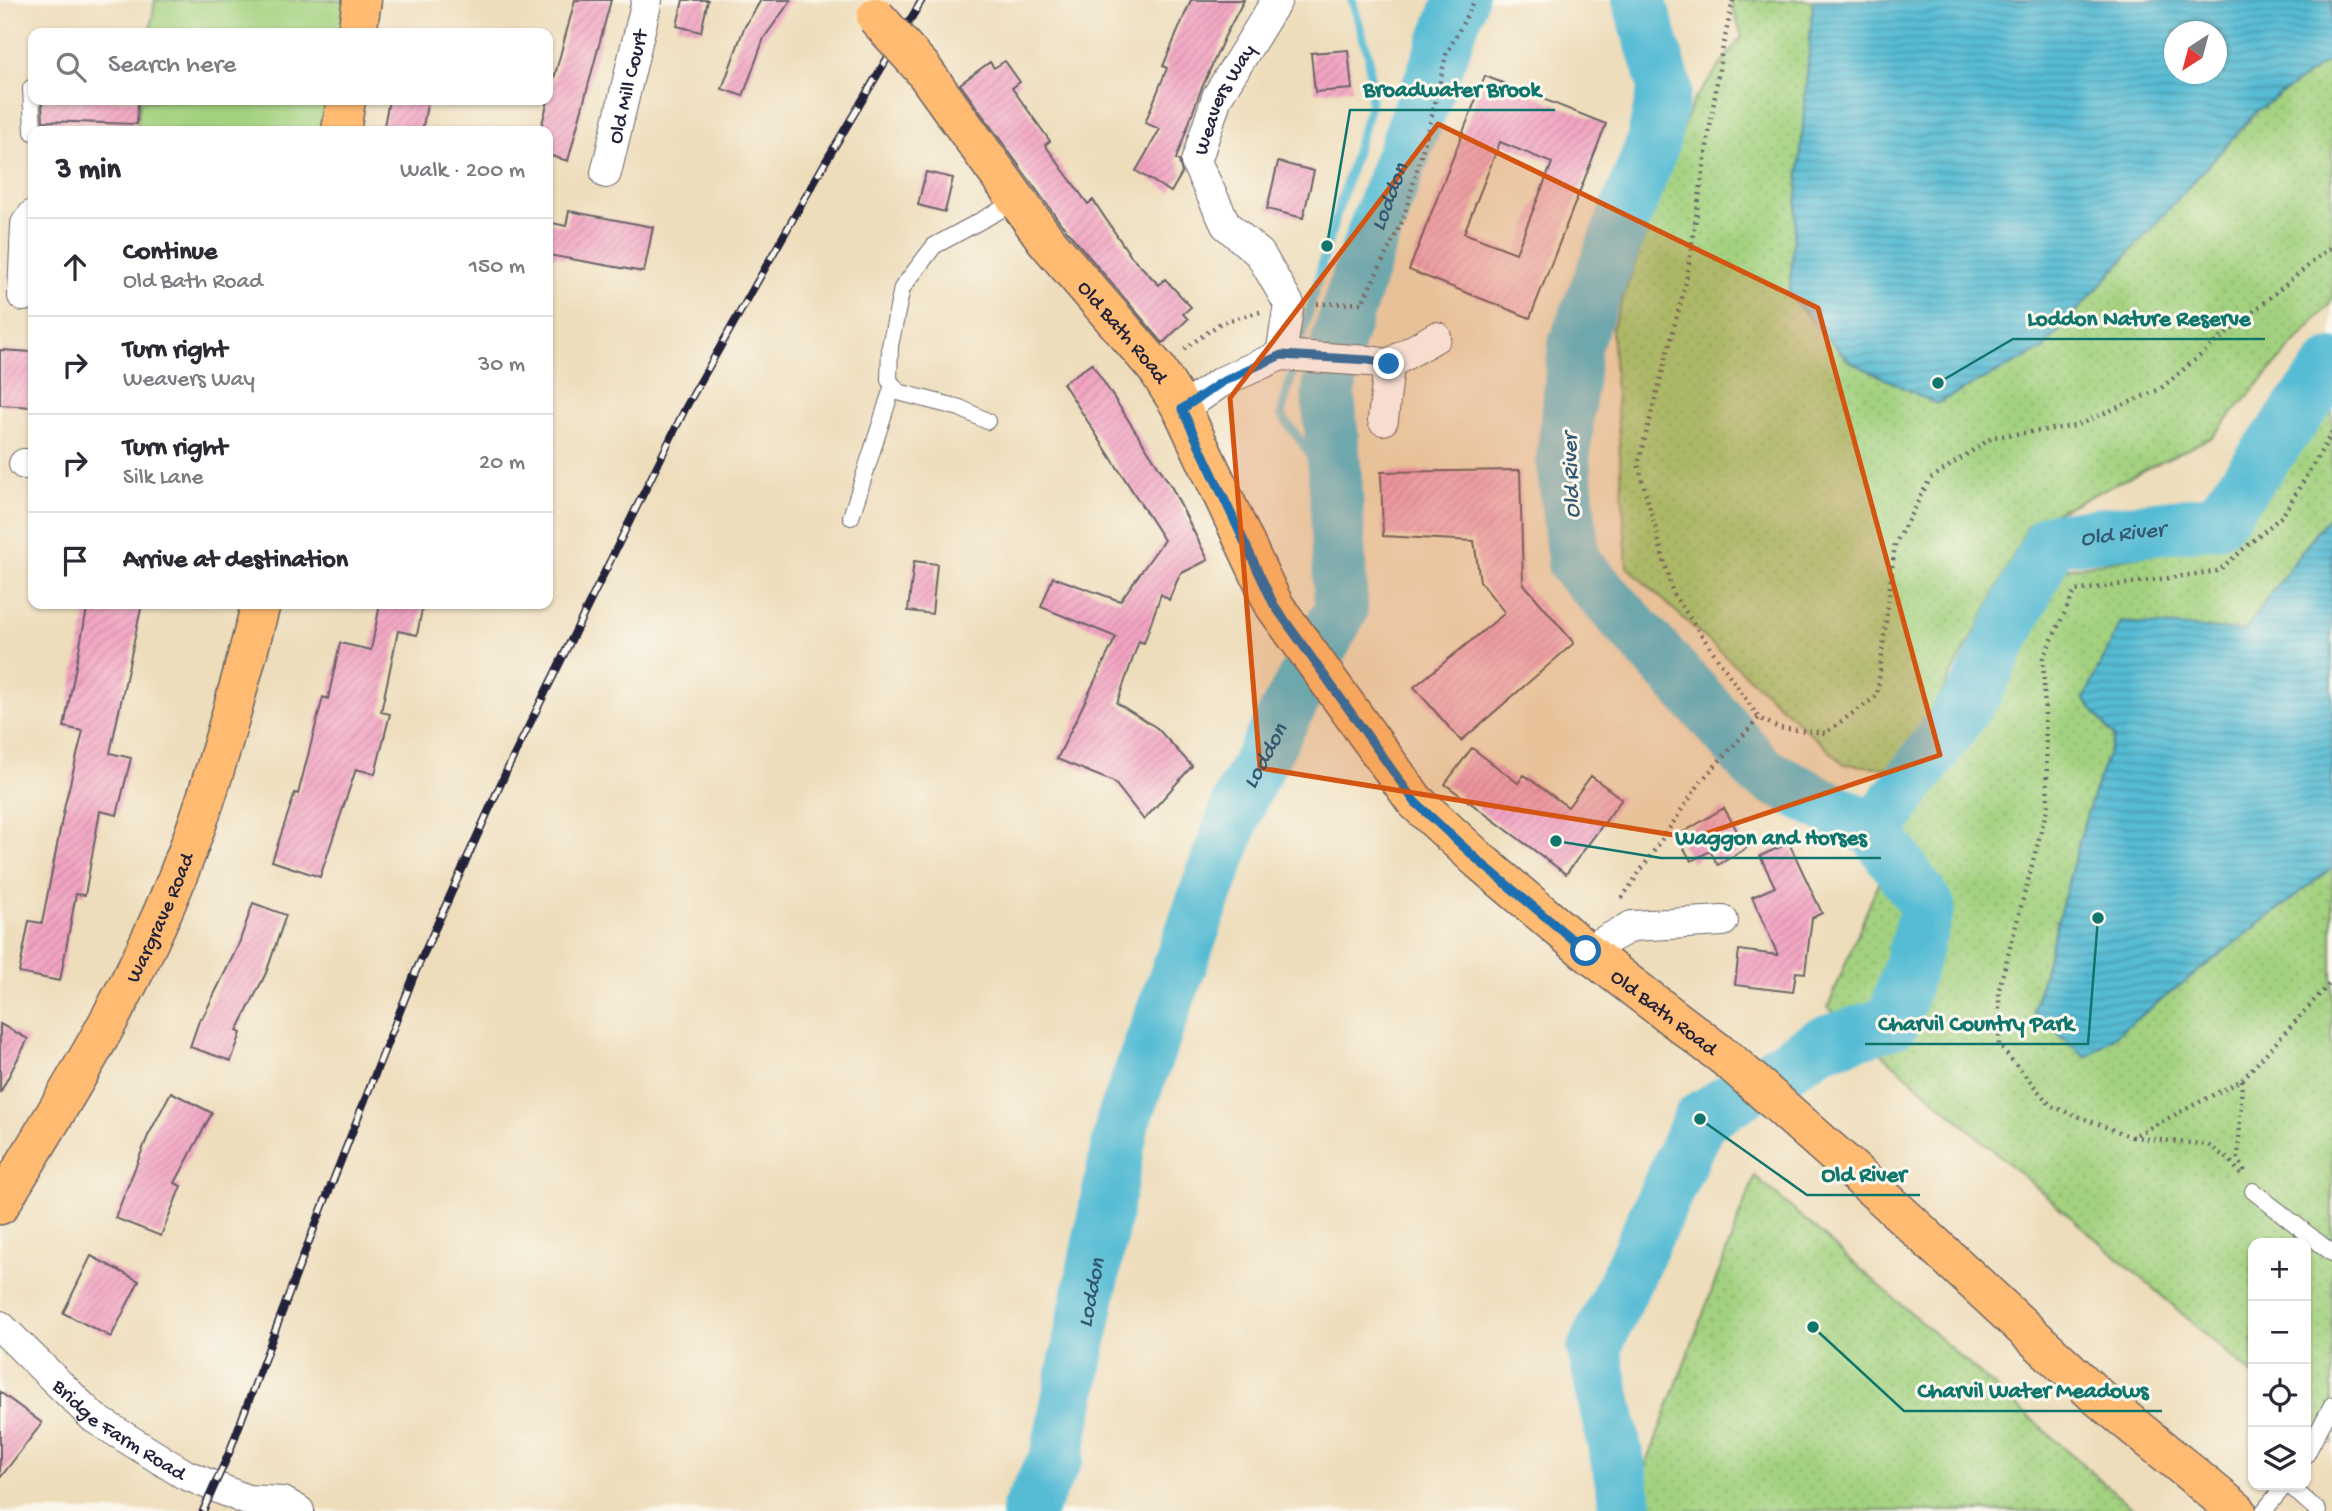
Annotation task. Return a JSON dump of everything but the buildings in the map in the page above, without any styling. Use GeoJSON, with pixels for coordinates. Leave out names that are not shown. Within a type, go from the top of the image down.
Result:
{"type":"FeatureCollection","features":[{"type":"Feature","properties":{"kind":"main road"},"geometry":{"type":"LineString","coordinates":[[358,28],[362,0]]}},
{"type":"Feature","properties":{"kind":"main road","name":"Old Bath Road"},"geometry":{"type":"LineString","coordinates":[[868,8],[922,68],[1045,239],[1157,369],[1182,409],[1274,605],[1415,802],[1480,862],[1586,951],[1731,1062],[1886,1200],[2099,1398],[2237,1511]]}},
{"type":"Feature","properties":{"kind":"main road"},"geometry":{"type":"LineString","coordinates":[[342,126],[345,105]]}},
{"type":"Feature","properties":{"kind":"main road","name":"Wargrave Road"},"geometry":{"type":"LineString","coordinates":[[0,1205],[109,1022],[176,880],[209,793],[260,609]]}},
{"type":"Feature","properties":{"kind":"street","name":"Old Mill Court"},"geometry":{"type":"LineString","coordinates":[[606,173],[647,0]]}},
{"type":"Feature","properties":{"kind":"street","name":"Weavers Way"},"geometry":{"type":"LineString","coordinates":[[1278,0],[1217,97],[1196,162],[1226,225],[1259,254],[1289,304],[1286,356]]}},
{"type":"Feature","properties":{"kind":"street"},"geometry":{"type":"LineString","coordinates":[[19,297],[28,221]]}},
{"type":"Feature","properties":{"kind":"street"},"geometry":{"type":"LineString","coordinates":[[1182,409],[1222,382],[1286,356],[1379,362],[1436,337]]}},
{"type":"Feature","properties":{"kind":"street"},"geometry":{"type":"LineString","coordinates":[[1379,362],[1384,421]]}},
{"type":"Feature","properties":{"kind":"street"},"geometry":{"type":"LineString","coordinates":[[1586,951],[1632,926],[1723,920]]}},
{"type":"Feature","properties":{"kind":"street","name":"Bridge Farm Road"},"geometry":{"type":"LineString","coordinates":[[0,1326],[94,1418],[184,1474],[247,1500],[283,1502],[299,1511]]}},
{"type":"Feature","properties":{"kind":"lane"},"geometry":{"type":"LineString","coordinates":[[32,105],[33,126]]}},
{"type":"Feature","properties":{"kind":"lane"},"geometry":{"type":"LineString","coordinates":[[987,421],[960,408],[898,391],[888,380],[890,346],[902,288],[934,247],[1019,200]]}},
{"type":"Feature","properties":{"kind":"lane"},"geometry":{"type":"LineString","coordinates":[[851,517],[893,385]]}},
{"type":"Feature","properties":{"kind":"lane"},"geometry":{"type":"LineString","coordinates":[[2253,1191],[2332,1253]]}},
{"type":"Feature","properties":{"kind":"lane"},"geometry":{"type":"LineString","coordinates":[[2311,1445],[2332,1405]]}},
{"type":"Feature","properties":{"kind":"lane"},"geometry":{"type":"LineString","coordinates":[[2264,1511],[2283,1490]]}},
{"type":"Feature","properties":{"kind":"lane"},"geometry":{"type":"LineString","coordinates":[[2293,1490],[2318,1511]]}},
{"type":"Feature","properties":{"kind":"path"},"geometry":{"type":"LineString","coordinates":[[1314,304],[1362,303],[1403,220],[1446,54],[1475,0]]}},
{"type":"Feature","properties":{"kind":"path"},"geometry":{"type":"LineString","coordinates":[[1733,0],[1721,56],[1686,282],[1638,464],[1673,594],[1759,718],[1779,728],[1825,733],[1877,696],[1895,544],[1930,479],[1993,436],[2075,426],[2160,389],[2332,246]]}},
{"type":"Feature","properties":{"kind":"path"},"geometry":{"type":"LineString","coordinates":[[1157,369],[1222,322],[1263,311]]}},
{"type":"Feature","properties":{"kind":"path"},"geometry":{"type":"LineString","coordinates":[[2253,1191],[2231,1161],[2208,1146],[2132,1137],[2051,1106],[1999,1045],[1999,989],[2048,805],[2043,658],[2076,591],[2218,571],[2283,515],[2332,433]]}},
{"type":"Feature","properties":{"kind":"path"},"geometry":{"type":"LineString","coordinates":[[1617,905],[1702,780],[1759,718]]}},
{"type":"Feature","properties":{"kind":"path"},"geometry":{"type":"LineString","coordinates":[[2132,1137],[2242,1080],[2332,981]]}},
{"type":"Feature","properties":{"kind":"path"},"geometry":{"type":"LineString","coordinates":[[2242,1080],[2238,1158],[2253,1191]]}},
{"type":"Feature","properties":{"kind":"highlighted area"},"geometry":{"type":"Polygon","coordinates":[[[1438,124],[1818,308],[1940,755],[1692,838],[1260,768],[1230,398],[1438,124]]]}},
{"type":"Feature","properties":{"kind":"green space"},"geometry":{"type":"Polygon","coordinates":[[[155,0],[347,0],[343,28],[151,28],[155,0]]]}},
{"type":"Feature","properties":{"kind":"green space"},"geometry":{"type":"Polygon","coordinates":[[[1730,0],[2332,0],[2332,301],[2212,437],[2028,526],[1978,627],[1899,769],[1844,764],[1627,567],[1612,329],[1692,103],[1742,36],[1730,0]]]}},
{"type":"Feature","properties":{"kind":"green space"},"geometry":{"type":"Polygon","coordinates":[[[139,105],[332,105],[329,126],[137,126],[139,105]]]}},
{"type":"Feature","properties":{"kind":"green space"},"geometry":{"type":"Polygon","coordinates":[[[2332,396],[2332,1443],[2311,1424],[2311,1238],[2248,1238],[2248,1371],[1828,1007],[1900,829],[1995,709],[2054,571],[2223,542],[2332,396]]]}},
{"type":"Feature","properties":{"kind":"green space"},"geometry":{"type":"Polygon","coordinates":[[[1755,1176],[2136,1511],[1639,1511],[1641,1479],[1755,1176]]]}},
{"type":"Feature","properties":{"kind":"water"},"geometry":{"type":"Polygon","coordinates":[[[1813,0],[2332,0],[2332,58],[2257,111],[2043,349],[1936,404],[1849,361],[1789,296],[1813,0]]]}},
{"type":"Feature","properties":{"kind":"water"},"geometry":{"type":"Polygon","coordinates":[[[2332,514],[2332,868],[2086,1058],[2033,1012],[2087,813],[2114,737],[2084,699],[2121,622],[2244,631],[2332,514]]]}},
{"type":"Feature","properties":{"kind":"waterway"},"geometry":{"type":"LineString","coordinates":[[1336,488],[1281,415],[1327,246],[1371,103],[1369,57],[1352,0]]}},
{"type":"Feature","properties":{"kind":"waterway","name":"Loddon"},"geometry":{"type":"LineString","coordinates":[[1028,1511],[1057,1456],[1123,1121],[1242,795],[1341,610],[1336,488],[1328,394],[1338,340],[1371,240],[1461,0]]}},
{"type":"Feature","properties":{"kind":"waterway","name":"Old River"},"geometry":{"type":"LineString","coordinates":[[1626,1511],[1594,1349],[1700,1119],[1821,1044],[1893,1022],[1928,907],[1875,831],[1761,772],[1574,563],[1563,460],[1575,344],[1652,146],[1665,87],[1639,0]]}},
{"type":"Feature","properties":{"kind":"waterway","name":"Old River"},"geometry":{"type":"LineString","coordinates":[[1875,831],[1978,688],[2051,540],[2217,521],[2332,366]]}},
{"type":"Feature","properties":{"kind":"railway"},"geometry":{"type":"LineString","coordinates":[[203,1511],[229,1453],[415,973],[507,770],[686,407],[826,161],[922,0]]}},
{"type":"Feature","properties":{"kind":"place","name":"Broadwater Brook"},"geometry":{"type":"Point","coordinates":[1327,246]}},
{"type":"Feature","properties":{"kind":"place","name":"Loddon Nature Reserve"},"geometry":{"type":"Point","coordinates":[1938,383]}},
{"type":"Feature","properties":{"kind":"place","name":"Waggon and Horses"},"geometry":{"type":"Point","coordinates":[1556,841]}},
{"type":"Feature","properties":{"kind":"place","name":"Charvil Country Park"},"geometry":{"type":"Point","coordinates":[2098,918]}},
{"type":"Feature","properties":{"kind":"place","name":"Old River"},"geometry":{"type":"Point","coordinates":[1700,1119]}},
{"type":"Feature","properties":{"kind":"place","name":"Charvil Water Meadows"},"geometry":{"type":"Point","coordinates":[1813,1327]}},
{"type":"Feature","properties":{"kind":"route"},"geometry":{"type":"LineString","coordinates":[[1389,364],[1369,360],[1281,355],[1222,382],[1182,409],[1274,605],[1415,802],[1480,862],[1586,951]]}}]}
